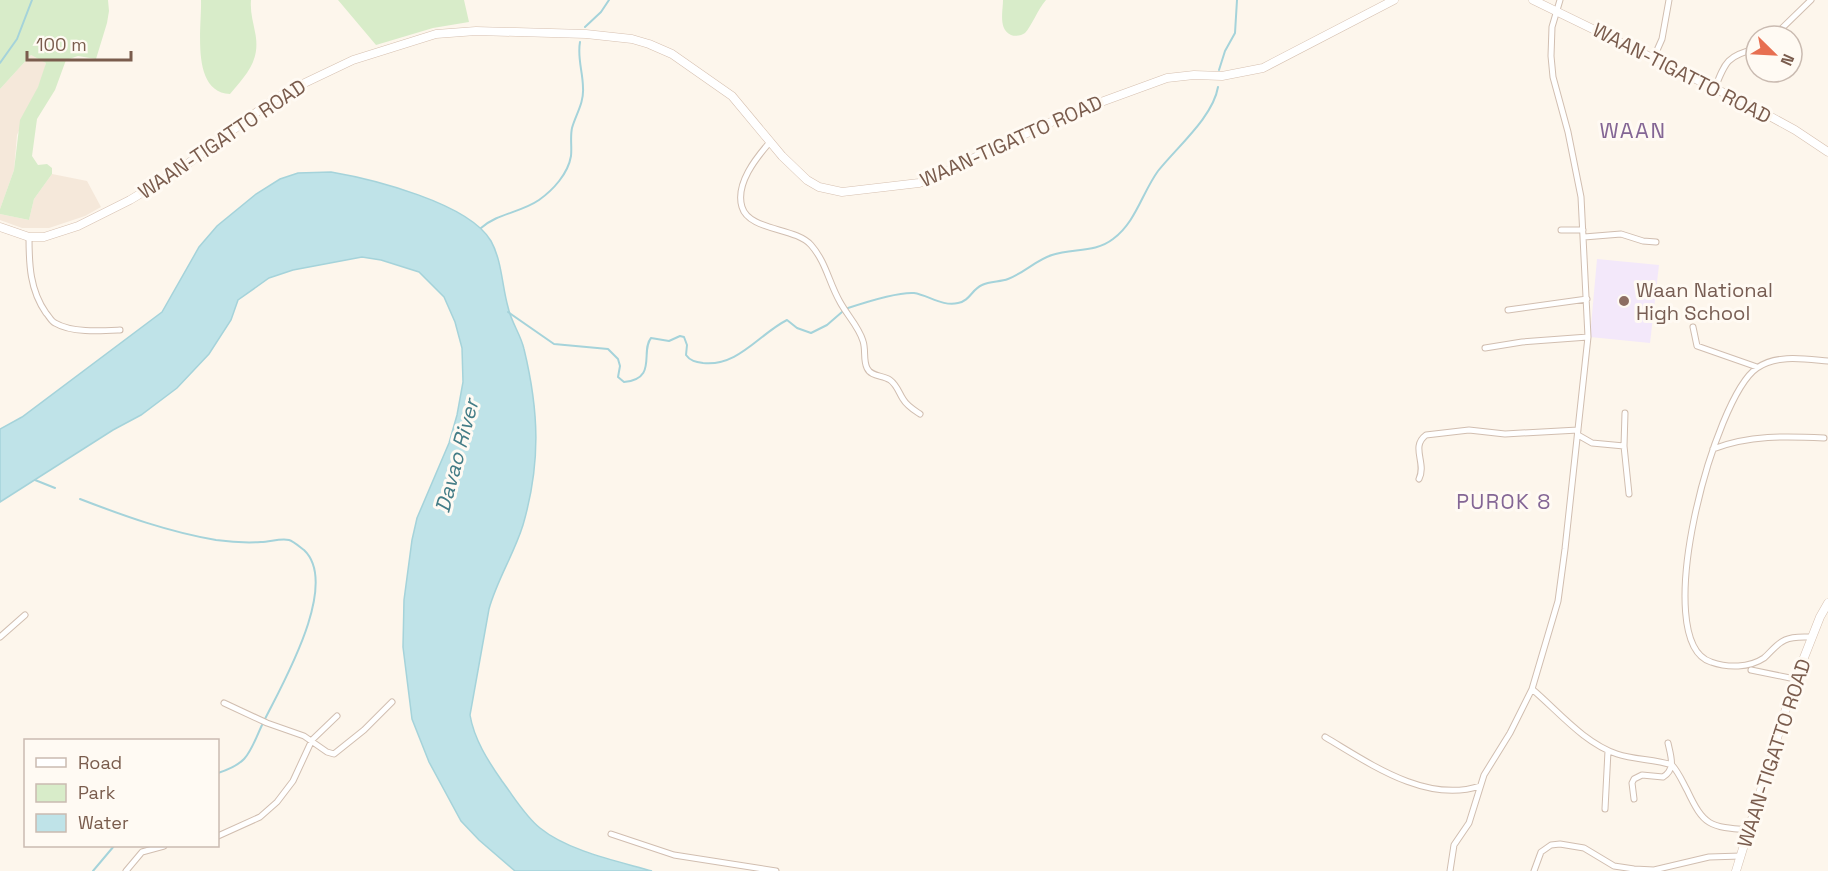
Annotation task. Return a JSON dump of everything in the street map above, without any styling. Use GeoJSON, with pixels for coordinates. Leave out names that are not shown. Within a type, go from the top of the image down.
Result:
{"type":"FeatureCollection","features":[{"type":"Feature","properties":{"kind":"street","name":"WAAN-TIGATTO ROAD"},"geometry":{"type":"LineString","coordinates":[[0,227],[28,237],[44,237],[62,233],[130,200],[178,171],[269,103],[292,89],[353,60],[436,34],[476,31],[586,34],[632,39],[649,44],[672,54],[732,96],[770,142],[807,180],[842,192],[919,183],[1071,113],[1167,78],[1194,75],[1222,76],[1263,68],[1394,0]]}},
{"type":"Feature","properties":{"kind":"street","name":"WAAN-TIGATTO ROAD"},"geometry":{"type":"LineString","coordinates":[[1533,0],[1654,57],[1795,130],[1828,152]]}},
{"type":"Feature","properties":{"kind":"street"},"geometry":{"type":"LineString","coordinates":[[1450,871],[1455,845],[1469,823],[1480,786],[1532,689],[1558,601],[1588,337],[1581,197],[1553,77],[1551,41],[1560,0]]}},
{"type":"Feature","properties":{"kind":"street"},"geometry":{"type":"LineString","coordinates":[[1654,57],[1662,39],[1669,0]]}},
{"type":"Feature","properties":{"kind":"street"},"geometry":{"type":"LineString","coordinates":[[1786,24],[1811,0]]}},
{"type":"Feature","properties":{"kind":"street"},"geometry":{"type":"LineString","coordinates":[[1714,88],[1722,69],[1731,58],[1744,52]]}},
{"type":"Feature","properties":{"kind":"street"},"geometry":{"type":"LineString","coordinates":[[770,142],[758,155],[749,170],[740,197],[742,209],[758,223],[797,235],[813,247],[823,262],[840,302],[860,332],[864,343],[867,368],[872,374],[889,379],[894,383],[907,405],[920,414]]}},
{"type":"Feature","properties":{"kind":"street"},"geometry":{"type":"LineString","coordinates":[[1561,230],[1621,234],[1643,242],[1656,242]]}},
{"type":"Feature","properties":{"kind":"street"},"geometry":{"type":"LineString","coordinates":[[28,237],[33,287],[40,304],[51,320],[66,327],[103,331],[120,330]]}},
{"type":"Feature","properties":{"kind":"street"},"geometry":{"type":"LineString","coordinates":[[1508,310],[1587,299]]}},
{"type":"Feature","properties":{"kind":"street"},"geometry":{"type":"LineString","coordinates":[[1693,327],[1698,346],[1757,367]]}},
{"type":"Feature","properties":{"kind":"street"},"geometry":{"type":"LineString","coordinates":[[1485,348],[1540,340],[1588,337]]}},
{"type":"Feature","properties":{"kind":"street"},"geometry":{"type":"LineString","coordinates":[[1811,637],[1793,637],[1785,640],[1763,658],[1751,664],[1733,666],[1710,662],[1701,657],[1695,649],[1687,622],[1685,567],[1695,515],[1713,449],[1743,383],[1757,367],[1783,359],[1828,361]]}},
{"type":"Feature","properties":{"kind":"street"},"geometry":{"type":"LineString","coordinates":[[1625,413],[1624,446],[1629,494]]}},
{"type":"Feature","properties":{"kind":"street"},"geometry":{"type":"LineString","coordinates":[[1419,479],[1422,470],[1418,448],[1422,438],[1426,435],[1469,430],[1505,434],[1578,433],[1592,443],[1624,446]]}},
{"type":"Feature","properties":{"kind":"street"},"geometry":{"type":"LineString","coordinates":[[1713,449],[1758,437],[1824,438]]}},
{"type":"Feature","properties":{"kind":"street","name":"WAAN-TIGATTO ROAD"},"geometry":{"type":"LineString","coordinates":[[1736,871],[1795,680],[1811,637],[1828,603]]}},
{"type":"Feature","properties":{"kind":"street"},"geometry":{"type":"LineString","coordinates":[[0,637],[25,615]]}},
{"type":"Feature","properties":{"kind":"street"},"geometry":{"type":"LineString","coordinates":[[1751,670],[1795,680]]}},
{"type":"Feature","properties":{"kind":"street"},"geometry":{"type":"LineString","coordinates":[[1532,689],[1586,736],[1608,751],[1627,757],[1672,765]]}},
{"type":"Feature","properties":{"kind":"street"},"geometry":{"type":"LineString","coordinates":[[224,703],[267,723],[304,736],[327,752],[334,754],[364,730],[392,702]]}},
{"type":"Feature","properties":{"kind":"street"},"geometry":{"type":"LineString","coordinates":[[219,836],[260,817],[277,802],[292,782],[312,740],[338,716]]}},
{"type":"Feature","properties":{"kind":"street"},"geometry":{"type":"LineString","coordinates":[[1325,737],[1388,772],[1425,786],[1466,789],[1480,786]]}},
{"type":"Feature","properties":{"kind":"street"},"geometry":{"type":"LineString","coordinates":[[1668,743],[1672,765],[1705,821],[1724,828],[1749,830]]}},
{"type":"Feature","properties":{"kind":"street"},"geometry":{"type":"LineString","coordinates":[[1605,808],[1608,751]]}},
{"type":"Feature","properties":{"kind":"street"},"geometry":{"type":"LineString","coordinates":[[1634,799],[1632,783],[1634,779],[1642,775],[1663,777],[1672,765]]}},
{"type":"Feature","properties":{"kind":"street"},"geometry":{"type":"LineString","coordinates":[[611,834],[674,855],[776,871]]}},
{"type":"Feature","properties":{"kind":"street"},"geometry":{"type":"LineString","coordinates":[[1534,871],[1541,852],[1551,845],[1560,844],[1584,848],[1614,866],[1634,869],[1654,870],[1709,857],[1741,856]]}},
{"type":"Feature","properties":{"kind":"street"},"geometry":{"type":"LineString","coordinates":[[126,871],[142,852],[160,847]]}},
{"type":"Feature","properties":{"kind":"shaded area"},"geometry":{"type":"Polygon","coordinates":[[[31,55],[46,63],[43,76],[17,135],[14,170],[0,209],[0,89],[31,55]]]}},
{"type":"Feature","properties":{"kind":"shaded area"},"geometry":{"type":"Polygon","coordinates":[[[52,174],[87,181],[101,207],[85,216],[49,228],[22,228],[0,220],[0,214],[29,220],[34,199],[52,174]]]}},
{"type":"Feature","properties":{"kind":"shaded area","name":"Waan National High School"},"geometry":{"type":"Polygon","coordinates":[[[1597,259],[1659,265],[1650,343],[1590,337],[1597,259]]]}},
{"type":"Feature","properties":{"kind":"green space"},"geometry":{"type":"Polygon","coordinates":[[[0,0],[108,0],[107,23],[96,59],[78,56],[66,60],[55,90],[37,119],[32,156],[38,165],[47,164],[52,168],[52,174],[34,199],[29,220],[0,214],[0,209],[14,170],[20,120],[38,87],[46,63],[31,55],[0,89],[0,0]]]}},
{"type":"Feature","properties":{"kind":"green space"},"geometry":{"type":"Polygon","coordinates":[[[201,0],[251,0],[256,51],[247,73],[230,94],[217,90],[209,82],[204,70],[200,41],[201,0]]]}},
{"type":"Feature","properties":{"kind":"green space"},"geometry":{"type":"Polygon","coordinates":[[[338,0],[464,0],[469,22],[433,28],[376,45],[338,0]]]}},
{"type":"Feature","properties":{"kind":"green space"},"geometry":{"type":"Polygon","coordinates":[[[1003,0],[1046,0],[1025,33],[1015,36],[1004,29],[1003,0]]]}},
{"type":"Feature","properties":{"kind":"water","name":"Davao River"},"geometry":{"type":"Polygon","coordinates":[[[331,172],[370,180],[442,204],[479,227],[495,249],[509,313],[523,344],[529,372],[535,416],[535,458],[533,480],[523,525],[489,609],[470,715],[472,724],[482,750],[492,766],[525,812],[540,828],[564,843],[579,849],[652,871],[515,871],[461,821],[429,762],[412,719],[403,647],[404,600],[412,540],[417,518],[449,443],[463,382],[462,348],[455,322],[444,297],[419,272],[381,260],[362,257],[293,270],[269,278],[238,300],[231,320],[209,354],[177,388],[141,415],[113,430],[0,502],[0,429],[22,417],[162,312],[199,247],[217,226],[256,194],[280,179],[298,173],[331,172]]]}},
{"type":"Feature","properties":{"kind":"waterway"},"geometry":{"type":"LineString","coordinates":[[0,63],[17,39],[32,0]]}},
{"type":"Feature","properties":{"kind":"waterway"},"geometry":{"type":"LineString","coordinates":[[585,27],[601,12],[609,0]]}},
{"type":"Feature","properties":{"kind":"waterway"},"geometry":{"type":"LineString","coordinates":[[1219,70],[1225,51],[1235,33],[1237,0]]}},
{"type":"Feature","properties":{"kind":"waterway"},"geometry":{"type":"LineString","coordinates":[[481,228],[495,219],[539,200],[567,169],[571,156],[572,128],[583,93],[580,42]]}},
{"type":"Feature","properties":{"kind":"waterway"},"geometry":{"type":"LineString","coordinates":[[848,308],[907,293],[919,294],[952,304],[962,302],[982,285],[1008,279],[1046,257],[1099,246],[1113,239],[1133,216],[1158,171],[1202,120],[1215,98],[1218,87]]}},
{"type":"Feature","properties":{"kind":"waterway"},"geometry":{"type":"LineString","coordinates":[[508,312],[554,344],[608,349],[618,359],[620,366],[618,377],[624,382],[634,380],[645,370],[648,344],[651,338],[669,341],[680,336],[684,337],[687,345],[686,355],[689,359],[700,363],[716,363],[738,355],[787,320],[797,328],[811,333],[827,325],[842,312]]}},
{"type":"Feature","properties":{"kind":"waterway"},"geometry":{"type":"LineString","coordinates":[[35,480],[55,488]]}},
{"type":"Feature","properties":{"kind":"waterway"},"geometry":{"type":"LineString","coordinates":[[80,499],[147,523],[198,537],[244,542],[289,540],[304,550],[313,566],[316,586],[312,609],[295,659],[265,719]]}},
{"type":"Feature","properties":{"kind":"waterway"},"geometry":{"type":"LineString","coordinates":[[219,773],[236,765],[247,756],[262,725]]}},
{"type":"Feature","properties":{"kind":"waterway"},"geometry":{"type":"LineString","coordinates":[[93,871],[113,847]]}},
{"type":"Feature","properties":{"kind":"place","name":"Waan National High School"},"geometry":{"type":"Point","coordinates":[1624,301]}},
{"type":"Feature","properties":{"kind":"district","name":"WAAN"},"geometry":{"type":"Point","coordinates":[1633,130]}},
{"type":"Feature","properties":{"kind":"district","name":"PUROK 8"},"geometry":{"type":"Point","coordinates":[1504,502]}}]}
